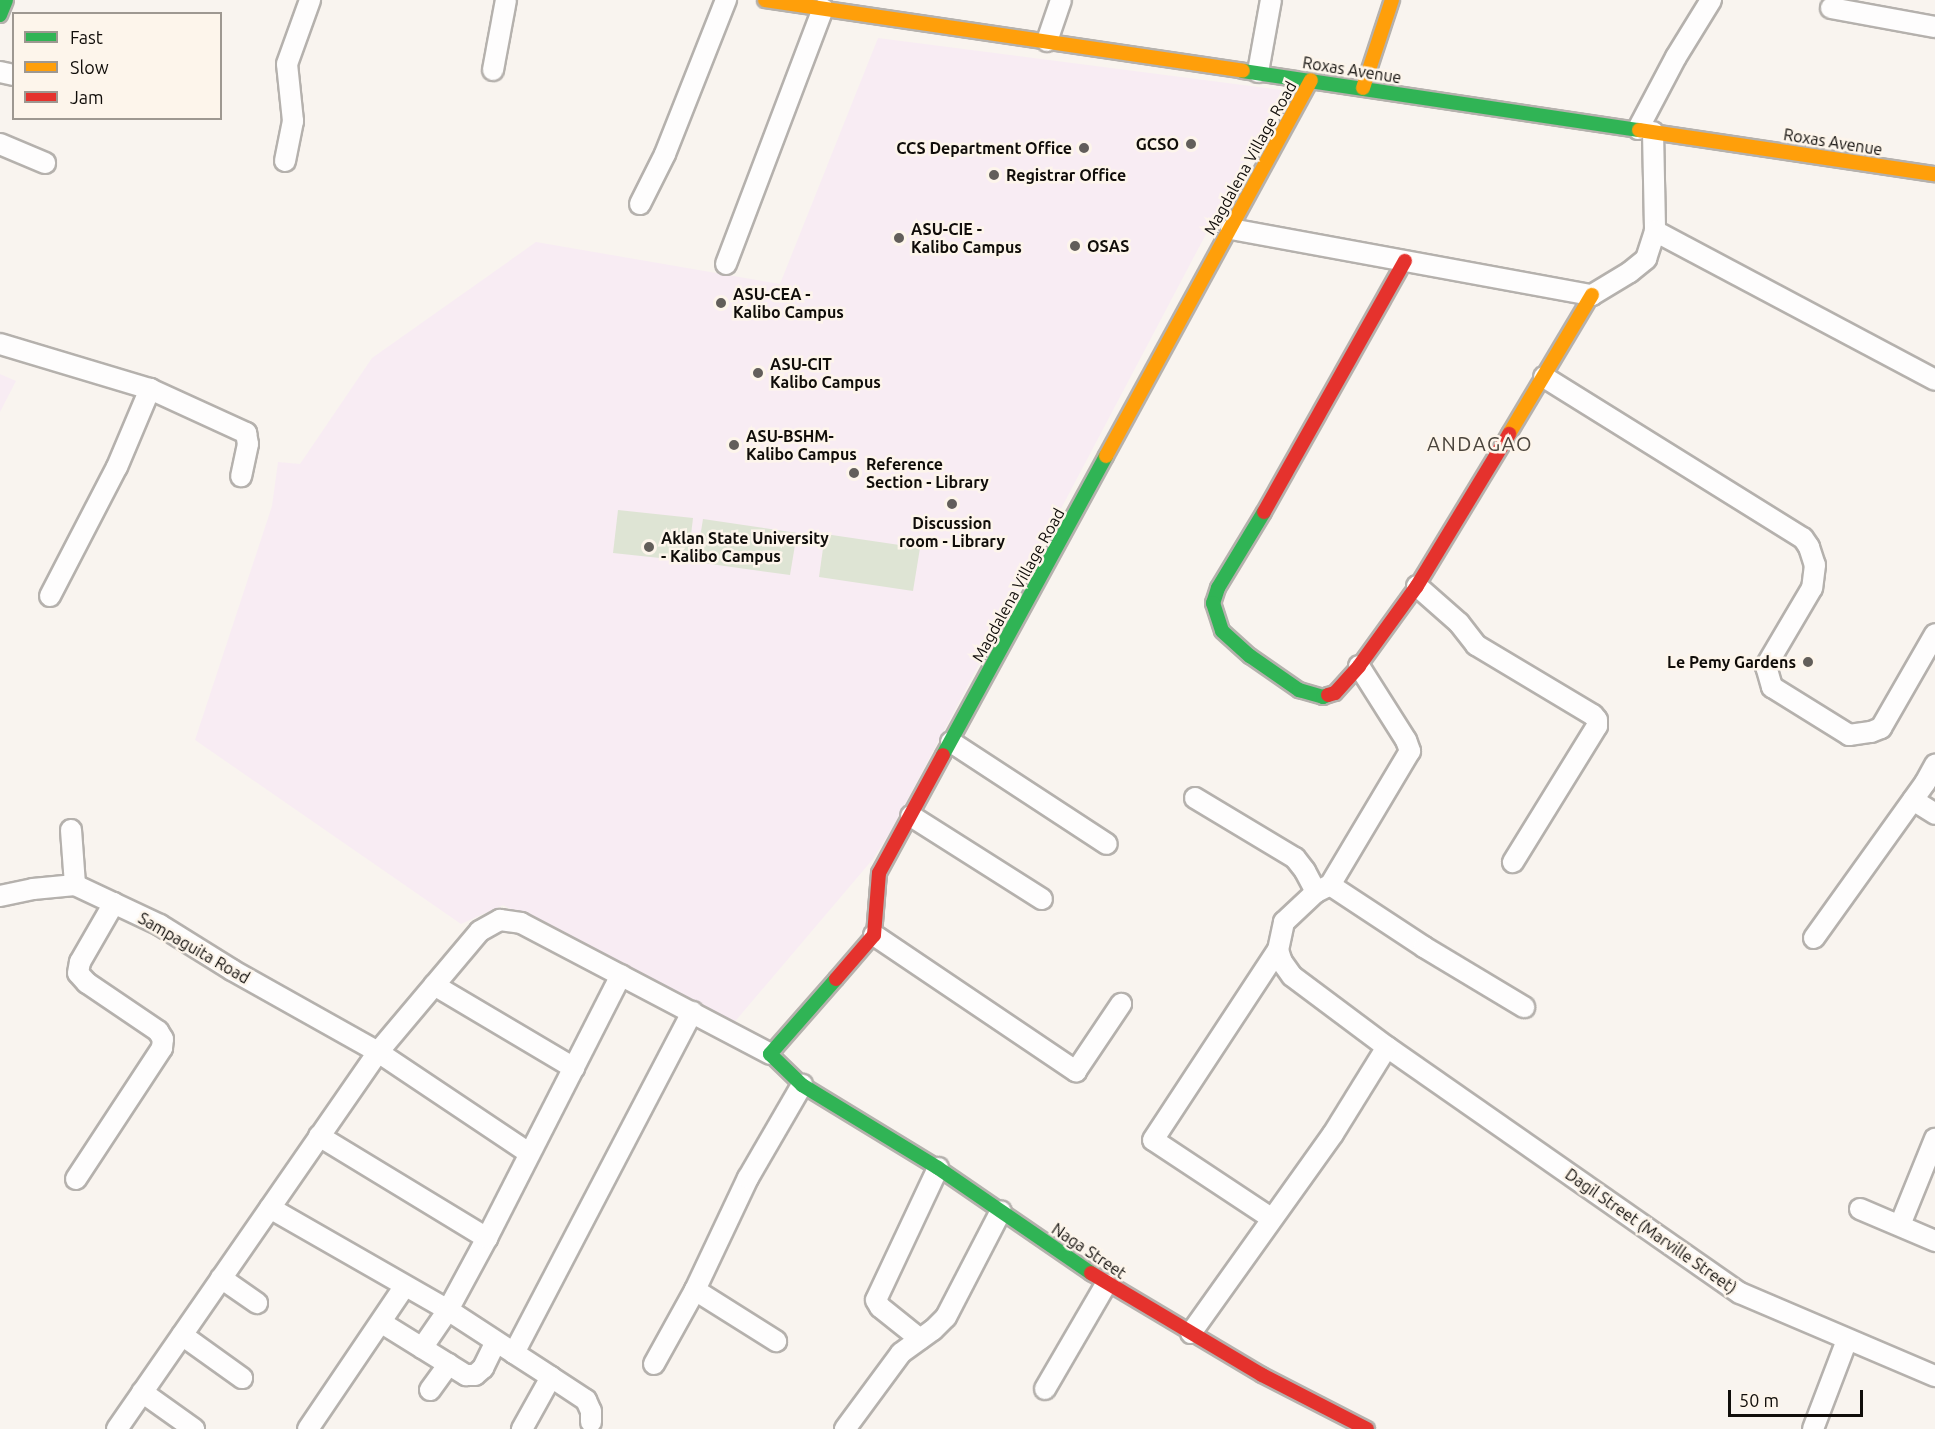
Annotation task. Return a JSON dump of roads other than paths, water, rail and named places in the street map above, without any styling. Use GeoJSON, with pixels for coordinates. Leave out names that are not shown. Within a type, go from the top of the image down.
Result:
{"type":"FeatureCollection","features":[{"type":"Feature","properties":{"kind":"street"},"geometry":{"type":"LineString","coordinates":[[0,15],[6,0]]}},
{"type":"Feature","properties":{"kind":"street"},"geometry":{"type":"LineString","coordinates":[[285,161],[293,121],[287,64],[310,0]]}},
{"type":"Feature","properties":{"kind":"street"},"geometry":{"type":"LineString","coordinates":[[493,70],[506,0]]}},
{"type":"Feature","properties":{"kind":"street"},"geometry":{"type":"LineString","coordinates":[[640,204],[665,154],[726,0]]}},
{"type":"Feature","properties":{"kind":"street","name":"Roxas Avenue"},"geometry":{"type":"LineString","coordinates":[[765,0],[823,9],[884,8],[1047,41],[1935,174]]}},
{"type":"Feature","properties":{"kind":"street"},"geometry":{"type":"LineString","coordinates":[[1047,41],[1061,0]]}},
{"type":"Feature","properties":{"kind":"street"},"geometry":{"type":"LineString","coordinates":[[1258,72],[1271,0]]}},
{"type":"Feature","properties":{"kind":"street"},"geometry":{"type":"LineString","coordinates":[[1363,88],[1392,0]]}},
{"type":"Feature","properties":{"kind":"street"},"geometry":{"type":"LineString","coordinates":[[1405,261],[1249,540],[1218,588],[1213,603],[1222,631],[1250,656],[1299,690],[1323,697],[1335,693],[1359,666],[1417,586],[1592,295],[1630,272],[1646,259],[1655,231],[1645,130],[1676,57],[1711,0]]}},
{"type":"Feature","properties":{"kind":"street"},"geometry":{"type":"LineString","coordinates":[[1831,8],[1935,27]]}},
{"type":"Feature","properties":{"kind":"street"},"geometry":{"type":"LineString","coordinates":[[726,264],[823,9]]}},
{"type":"Feature","properties":{"kind":"street","name":"Magdalena Village Road"},"geometry":{"type":"LineString","coordinates":[[874,935],[879,873],[1311,80]]}},
{"type":"Feature","properties":{"kind":"street"},"geometry":{"type":"LineString","coordinates":[[0,144],[45,163]]}},
{"type":"Feature","properties":{"kind":"street"},"geometry":{"type":"LineString","coordinates":[[1231,229],[1592,295]]}},
{"type":"Feature","properties":{"kind":"street"},"geometry":{"type":"LineString","coordinates":[[1655,231],[1935,380]]}},
{"type":"Feature","properties":{"kind":"street"},"geometry":{"type":"LineString","coordinates":[[0,344],[150,389],[246,433],[248,444],[242,476]]}},
{"type":"Feature","properties":{"kind":"street"},"geometry":{"type":"LineString","coordinates":[[1544,377],[1803,538],[1809,547],[1815,565],[1812,588],[1766,666],[1772,687],[1850,735],[1871,732],[1881,728],[1935,634]]}},
{"type":"Feature","properties":{"kind":"street"},"geometry":{"type":"LineString","coordinates":[[50,596],[117,467],[150,389]]}},
{"type":"Feature","properties":{"kind":"street"},"geometry":{"type":"LineString","coordinates":[[1417,586],[1459,623],[1476,645],[1593,715],[1597,720],[1597,726],[1513,862]]}},
{"type":"Feature","properties":{"kind":"street"},"geometry":{"type":"LineString","coordinates":[[1271,1218],[1153,1140],[1278,950],[1284,922],[1323,889],[1410,751],[1406,740],[1359,666]]}},
{"type":"Feature","properties":{"kind":"street"},"geometry":{"type":"LineString","coordinates":[[951,742],[1107,844]]}},
{"type":"Feature","properties":{"kind":"street"},"geometry":{"type":"LineString","coordinates":[[1814,938],[1913,800],[1935,765]]}},
{"type":"Feature","properties":{"kind":"street"},"geometry":{"type":"LineString","coordinates":[[1195,798],[1295,858],[1323,889],[1524,1007]]}},
{"type":"Feature","properties":{"kind":"street"},"geometry":{"type":"LineString","coordinates":[[1913,800],[1935,814]]}},
{"type":"Feature","properties":{"kind":"street"},"geometry":{"type":"LineString","coordinates":[[910,816],[1042,899]]}},
{"type":"Feature","properties":{"kind":"street"},"geometry":{"type":"LineString","coordinates":[[0,896],[33,889],[75,885],[70,830]]}},
{"type":"Feature","properties":{"kind":"street","name":"Sampaguita Road"},"geometry":{"type":"LineString","coordinates":[[75,885],[160,925],[232,970],[378,1052],[529,1153]]}},
{"type":"Feature","properties":{"kind":"street"},"geometry":{"type":"LineString","coordinates":[[76,1179],[162,1048],[164,1039],[158,1031],[87,983],[78,973],[80,962],[114,903]]}},
{"type":"Feature","properties":{"kind":"street"},"geometry":{"type":"LineString","coordinates":[[117,1429],[378,1052],[480,931],[500,920],[521,923],[770,1054],[802,1085],[748,1178],[695,1290],[654,1364]]}},
{"type":"Feature","properties":{"kind":"street"},"geometry":{"type":"LineString","coordinates":[[770,1054],[874,935],[1076,1071],[1121,1004]]}},
{"type":"Feature","properties":{"kind":"street","name":"Dagil Street (Marville Street)"},"geometry":{"type":"LineString","coordinates":[[1278,950],[1282,962],[1292,976],[1387,1047],[1740,1293],[1935,1376]]}},
{"type":"Feature","properties":{"kind":"street"},"geometry":{"type":"LineString","coordinates":[[422,1348],[448,1310],[487,1238],[621,975]]}},
{"type":"Feature","properties":{"kind":"street"},"geometry":{"type":"LineString","coordinates":[[434,985],[574,1068]]}},
{"type":"Feature","properties":{"kind":"street"},"geometry":{"type":"LineString","coordinates":[[514,1353],[692,1012]]}},
{"type":"Feature","properties":{"kind":"street"},"geometry":{"type":"LineString","coordinates":[[1191,1333],[1333,1134],[1387,1047]]}},
{"type":"Feature","properties":{"kind":"street","name":"Naga Street"},"geometry":{"type":"LineString","coordinates":[[802,1085],[938,1168],[1106,1284],[1344,1423],[1367,1429]]}},
{"type":"Feature","properties":{"kind":"street"},"geometry":{"type":"LineString","coordinates":[[320,1136],[487,1238]]}},
{"type":"Feature","properties":{"kind":"street"},"geometry":{"type":"LineString","coordinates":[[1900,1225],[1935,1139]]}},
{"type":"Feature","properties":{"kind":"street"},"geometry":{"type":"LineString","coordinates":[[920,1339],[880,1307],[876,1300],[938,1168]]}},
{"type":"Feature","properties":{"kind":"street"},"geometry":{"type":"LineString","coordinates":[[270,1208],[404,1287],[448,1310],[495,1343],[586,1400],[591,1411],[591,1422]]}},
{"type":"Feature","properties":{"kind":"street"},"geometry":{"type":"LineString","coordinates":[[1860,1209],[1935,1241]]}},
{"type":"Feature","properties":{"kind":"street"},"geometry":{"type":"LineString","coordinates":[[845,1429],[901,1353],[946,1317],[1002,1211]]}},
{"type":"Feature","properties":{"kind":"street"},"geometry":{"type":"LineString","coordinates":[[221,1278],[257,1303]]}},
{"type":"Feature","properties":{"kind":"street"},"geometry":{"type":"LineString","coordinates":[[1045,1389],[1106,1284]]}},
{"type":"Feature","properties":{"kind":"street"},"geometry":{"type":"LineString","coordinates":[[308,1429],[382,1323],[404,1287]]}},
{"type":"Feature","properties":{"kind":"street"},"geometry":{"type":"LineString","coordinates":[[695,1290],[776,1341]]}},
{"type":"Feature","properties":{"kind":"street"},"geometry":{"type":"LineString","coordinates":[[382,1323],[466,1375],[475,1375],[483,1368],[495,1343]]}},
{"type":"Feature","properties":{"kind":"street"},"geometry":{"type":"LineString","coordinates":[[182,1335],[242,1378]]}},
{"type":"Feature","properties":{"kind":"street"},"geometry":{"type":"LineString","coordinates":[[1813,1429],[1847,1340]]}},
{"type":"Feature","properties":{"kind":"street"},"geometry":{"type":"LineString","coordinates":[[430,1390],[449,1364]]}},
{"type":"Feature","properties":{"kind":"street"},"geometry":{"type":"LineString","coordinates":[[522,1429],[551,1377]]}},
{"type":"Feature","properties":{"kind":"street"},"geometry":{"type":"LineString","coordinates":[[142,1392],[194,1429]]}},
{"type":"Feature","properties":{"kind":"place","name":"GCSO"},"geometry":{"type":"Point","coordinates":[1191,144]}},
{"type":"Feature","properties":{"kind":"place","name":"CCS Department Office"},"geometry":{"type":"Point","coordinates":[1084,148]}},
{"type":"Feature","properties":{"kind":"place","name":"Registrar Office"},"geometry":{"type":"Point","coordinates":[994,175]}},
{"type":"Feature","properties":{"kind":"place","name":"ASU-CIE - Kalibo Campus"},"geometry":{"type":"Point","coordinates":[899,238]}},
{"type":"Feature","properties":{"kind":"place","name":"OSAS"},"geometry":{"type":"Point","coordinates":[1075,246]}},
{"type":"Feature","properties":{"kind":"place","name":"ASU-CEA - Kalibo Campus"},"geometry":{"type":"Point","coordinates":[721,303]}},
{"type":"Feature","properties":{"kind":"place","name":"ASU-CIT Kalibo Campus"},"geometry":{"type":"Point","coordinates":[758,373]}},
{"type":"Feature","properties":{"kind":"place","name":"ASU-BSHM- Kalibo Campus"},"geometry":{"type":"Point","coordinates":[734,445]}},
{"type":"Feature","properties":{"kind":"place","name":"Reference Section - Library"},"geometry":{"type":"Point","coordinates":[854,473]}},
{"type":"Feature","properties":{"kind":"place","name":"Discussion room - Library"},"geometry":{"type":"Point","coordinates":[952,504]}},
{"type":"Feature","properties":{"kind":"place","name":"Aklan State University - Kalibo Campus"},"geometry":{"type":"Point","coordinates":[649,547]}},
{"type":"Feature","properties":{"kind":"place","name":"Le Pemy Gardens"},"geometry":{"type":"Point","coordinates":[1808,662]}},
{"type":"Feature","properties":{"kind":"district","name":"ANDAGAO"},"geometry":{"type":"Point","coordinates":[1480,443]}}]}
